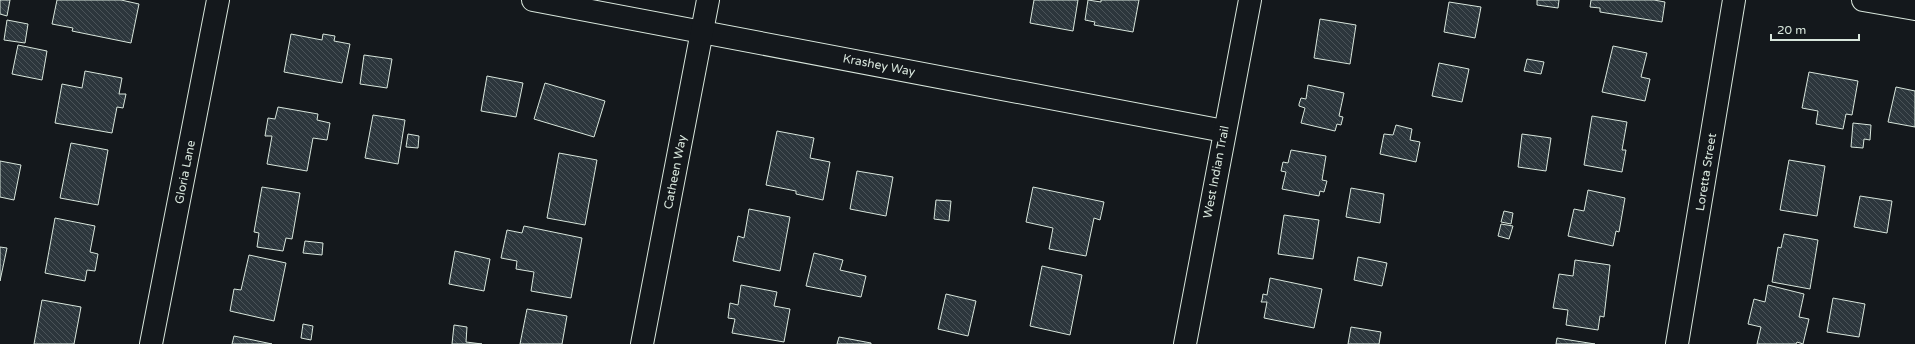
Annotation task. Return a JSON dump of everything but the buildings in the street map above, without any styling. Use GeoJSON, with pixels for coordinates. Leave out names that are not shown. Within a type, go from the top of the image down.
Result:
{"type":"FeatureCollection","features":[{"type":"Feature","properties":{"kind":"street","name":"Gloria Lane"},"geometry":{"type":"LineString","coordinates":[[152,344],[218,0]]}},
{"type":"Feature","properties":{"kind":"street","name":"Krashey Way"},"geometry":{"type":"LineString","coordinates":[[533,0],[1224,131]]}},
{"type":"Feature","properties":{"kind":"street","name":"Catheen Way"},"geometry":{"type":"LineString","coordinates":[[642,344],[708,0]]}},
{"type":"Feature","properties":{"kind":"street","name":"West Indian Trail"},"geometry":{"type":"LineString","coordinates":[[1185,344],[1224,131],[1250,0]]}},
{"type":"Feature","properties":{"kind":"street","name":"Loretta Street"},"geometry":{"type":"LineString","coordinates":[[1677,344],[1734,0]]}},
{"type":"Feature","properties":{"kind":"street"},"geometry":{"type":"LineString","coordinates":[[1863,0],[1915,8]]}}]}
